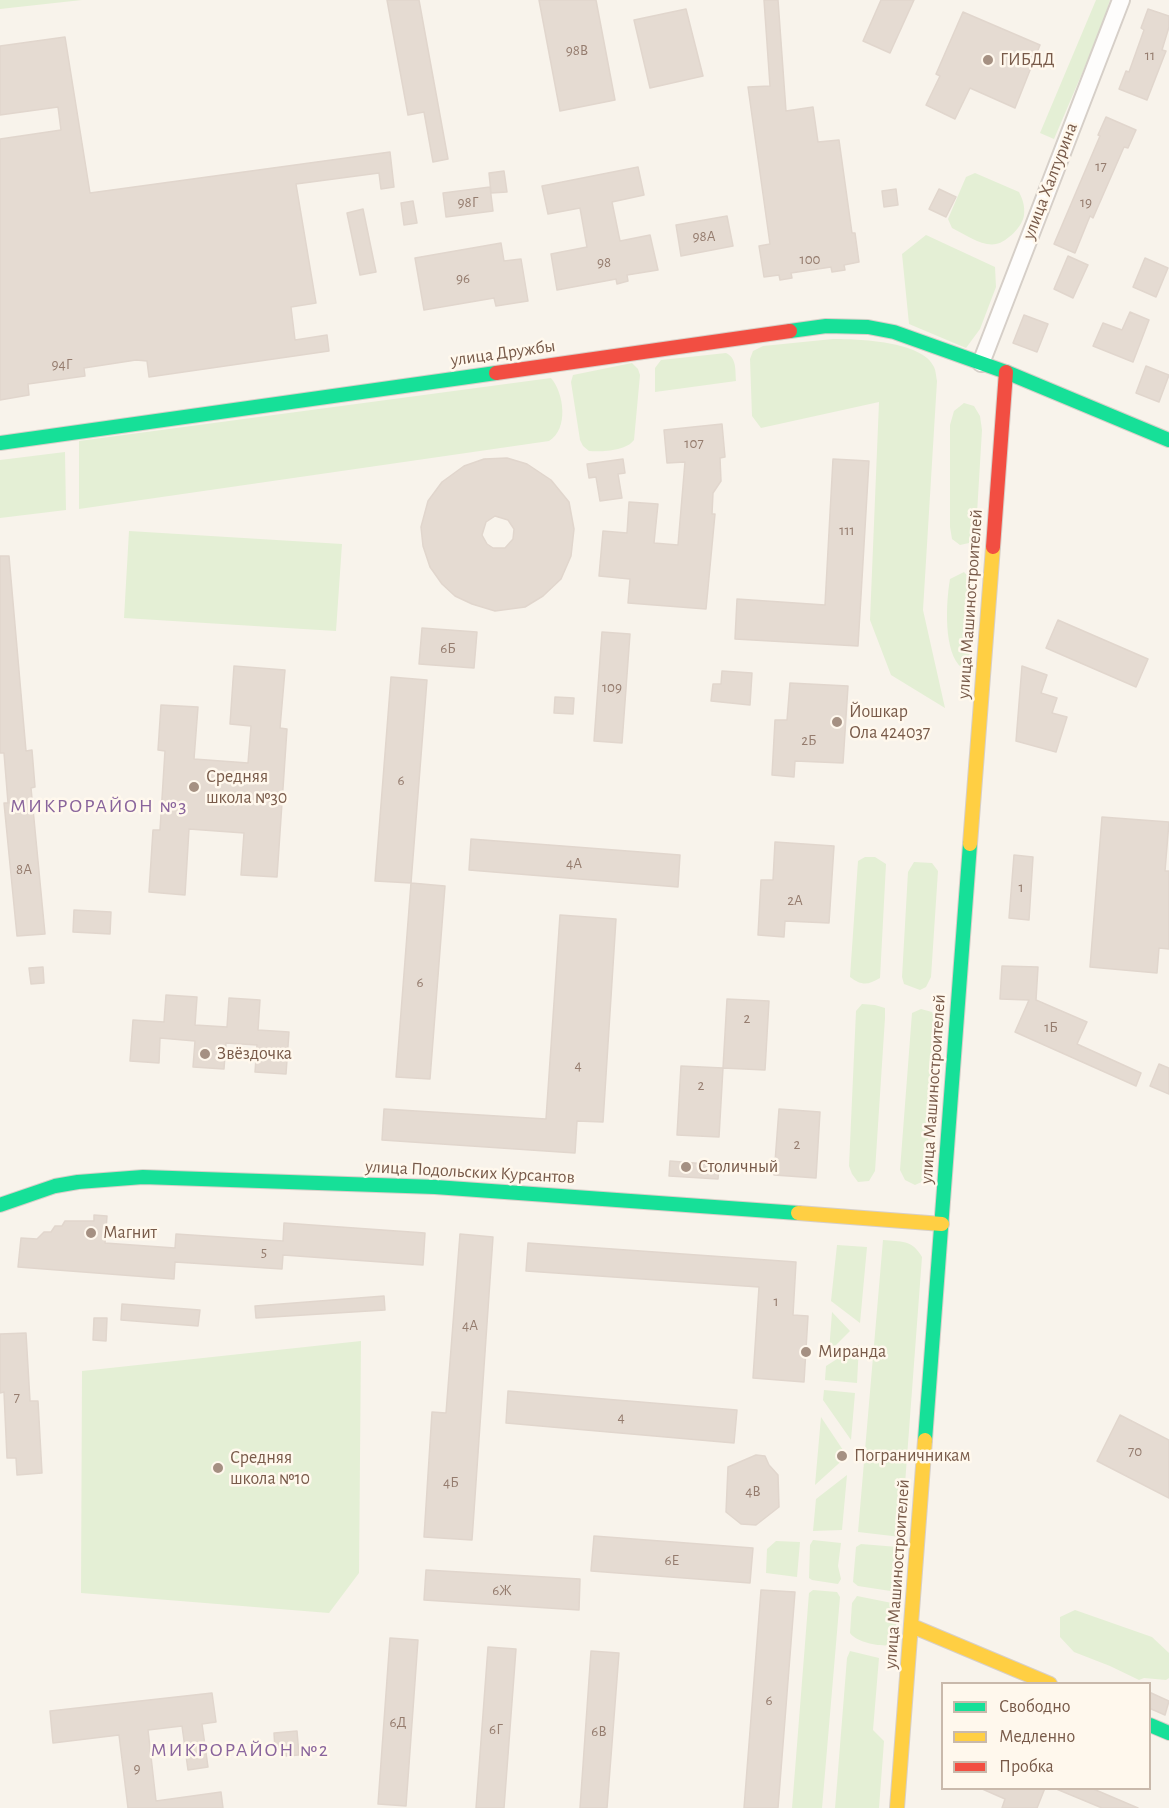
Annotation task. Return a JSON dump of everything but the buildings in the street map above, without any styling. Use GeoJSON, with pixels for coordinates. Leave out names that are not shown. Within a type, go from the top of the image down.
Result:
{"type":"FeatureCollection","features":[{"type":"Feature","properties":{"kind":"main road","name":"улица Дружбы"},"geometry":{"type":"LineString","coordinates":[[0,442],[826,326],[868,327],[894,332],[1006,372],[1169,440]]}},
{"type":"Feature","properties":{"kind":"main road","name":"улица Машиностроителей"},"geometry":{"type":"LineString","coordinates":[[897,1808],[1006,372]]}},
{"type":"Feature","properties":{"kind":"main road","name":"улица Подольских Курсантов"},"geometry":{"type":"LineString","coordinates":[[0,1205],[55,1186],[143,1177],[435,1187],[942,1224]]}},
{"type":"Feature","properties":{"kind":"main road"},"geometry":{"type":"LineString","coordinates":[[912,1626],[1048,1682]]}},
{"type":"Feature","properties":{"kind":"main road"},"geometry":{"type":"LineString","coordinates":[[1151,1726],[1169,1733]]}},
{"type":"Feature","properties":{"kind":"street","name":"улица Халтурина"},"geometry":{"type":"LineString","coordinates":[[981,363],[1121,0]]}},
{"type":"Feature","properties":{"kind":"green space"},"geometry":{"type":"Polygon","coordinates":[[[0,0],[82,0],[0,9],[0,0]]]}},
{"type":"Feature","properties":{"kind":"green space"},"geometry":{"type":"Polygon","coordinates":[[[1096,0],[1110,0],[1101,29],[1054,139],[1040,133],[1096,0]]]}},
{"type":"Feature","properties":{"kind":"green space"},"geometry":{"type":"Polygon","coordinates":[[[975,173],[1019,192],[1023,200],[1024,215],[1021,224],[1000,243],[985,244],[974,239],[952,228],[948,219],[966,177],[975,173]]]}},
{"type":"Feature","properties":{"kind":"green space"},"geometry":{"type":"Polygon","coordinates":[[[926,235],[995,267],[996,287],[980,329],[966,348],[909,324],[902,254],[926,235]]]}},
{"type":"Feature","properties":{"kind":"green space"},"geometry":{"type":"Polygon","coordinates":[[[833,339],[873,341],[904,347],[927,358],[935,369],[937,381],[923,610],[945,708],[891,675],[870,620],[879,402],[761,428],[752,416],[750,359],[753,351],[763,346],[833,339]]]}},
{"type":"Feature","properties":{"kind":"green space"},"geometry":{"type":"Polygon","coordinates":[[[726,353],[734,361],[736,381],[655,392],[655,368],[661,360],[726,353]]]}},
{"type":"Feature","properties":{"kind":"green space"},"geometry":{"type":"Polygon","coordinates":[[[632,363],[640,375],[634,440],[620,449],[589,451],[580,440],[571,382],[573,375],[632,363]]]}},
{"type":"Feature","properties":{"kind":"green space"},"geometry":{"type":"Polygon","coordinates":[[[551,378],[559,392],[562,420],[560,428],[549,441],[79,509],[79,441],[551,378]]]}},
{"type":"Feature","properties":{"kind":"green space"},"geometry":{"type":"Polygon","coordinates":[[[964,403],[974,406],[980,416],[982,430],[976,530],[969,543],[960,545],[952,539],[950,527],[950,425],[954,411],[964,403]]]}},
{"type":"Feature","properties":{"kind":"green space"},"geometry":{"type":"Polygon","coordinates":[[[65,452],[66,510],[0,518],[0,460],[65,452]]]}},
{"type":"Feature","properties":{"kind":"green space"},"geometry":{"type":"Polygon","coordinates":[[[129,531],[342,544],[336,631],[124,618],[129,531]]]}},
{"type":"Feature","properties":{"kind":"green space"},"geometry":{"type":"Polygon","coordinates":[[[964,572],[974,583],[969,667],[962,668],[952,651],[947,613],[950,579],[964,572]]]}},
{"type":"Feature","properties":{"kind":"green space"},"geometry":{"type":"Polygon","coordinates":[[[865,857],[875,857],[886,864],[880,978],[865,984],[850,977],[858,861],[865,857]]]}},
{"type":"Feature","properties":{"kind":"green space"},"geometry":{"type":"Polygon","coordinates":[[[914,862],[932,863],[938,871],[931,977],[926,987],[920,990],[904,984],[902,977],[908,872],[914,862]]]}},
{"type":"Feature","properties":{"kind":"green space"},"geometry":{"type":"Polygon","coordinates":[[[862,1004],[885,1008],[885,1018],[875,1171],[869,1181],[858,1182],[849,1166],[856,1011],[862,1004]]]}},
{"type":"Feature","properties":{"kind":"green space"},"geometry":{"type":"Polygon","coordinates":[[[921,1009],[932,1012],[935,1020],[926,1180],[915,1185],[905,1180],[900,1170],[912,1013],[921,1009]]]}},
{"type":"Feature","properties":{"kind":"green space"},"geometry":{"type":"Polygon","coordinates":[[[883,1240],[910,1244],[922,1257],[901,1537],[858,1532],[883,1240]]]}},
{"type":"Feature","properties":{"kind":"green space"},"geometry":{"type":"Polygon","coordinates":[[[837,1245],[867,1247],[860,1323],[831,1301],[837,1245]]]}},
{"type":"Feature","properties":{"kind":"green space"},"geometry":{"type":"Polygon","coordinates":[[[832,1312],[850,1331],[829,1352],[832,1312]]]}},
{"type":"Feature","properties":{"kind":"green space"},"geometry":{"type":"Polygon","coordinates":[[[361,1341],[359,1573],[329,1613],[81,1593],[82,1371],[361,1341]]]}},
{"type":"Feature","properties":{"kind":"green space"},"geometry":{"type":"Polygon","coordinates":[[[859,1345],[857,1383],[825,1380],[826,1366],[859,1345]]]}},
{"type":"Feature","properties":{"kind":"green space"},"geometry":{"type":"Polygon","coordinates":[[[824,1390],[855,1393],[851,1440],[823,1400],[824,1390]]]}},
{"type":"Feature","properties":{"kind":"green space"},"geometry":{"type":"Polygon","coordinates":[[[821,1417],[847,1456],[815,1485],[821,1417]]]}},
{"type":"Feature","properties":{"kind":"green space"},"geometry":{"type":"Polygon","coordinates":[[[847,1475],[842,1530],[813,1531],[816,1499],[847,1475]]]}},
{"type":"Feature","properties":{"kind":"green space"},"geometry":{"type":"Polygon","coordinates":[[[813,1540],[841,1543],[838,1566],[841,1579],[838,1584],[809,1578],[810,1545],[813,1540]]]}},
{"type":"Feature","properties":{"kind":"green space"},"geometry":{"type":"Polygon","coordinates":[[[776,1541],[800,1542],[797,1577],[766,1573],[767,1549],[776,1541]]]}},
{"type":"Feature","properties":{"kind":"green space"},"geometry":{"type":"Polygon","coordinates":[[[861,1544],[898,1547],[902,1552],[901,1586],[897,1592],[858,1586],[853,1582],[856,1547],[861,1544]]]}},
{"type":"Feature","properties":{"kind":"green space"},"geometry":{"type":"Polygon","coordinates":[[[813,1590],[837,1592],[840,1597],[822,1808],[792,1808],[809,1593],[813,1590]]]}},
{"type":"Feature","properties":{"kind":"green space"},"geometry":{"type":"Polygon","coordinates":[[[857,1596],[892,1603],[897,1608],[895,1644],[871,1644],[853,1637],[850,1633],[852,1603],[857,1596]]]}},
{"type":"Feature","properties":{"kind":"green space"},"geometry":{"type":"Polygon","coordinates":[[[1075,1610],[1152,1637],[1169,1653],[1169,1678],[1139,1680],[1074,1652],[1060,1637],[1060,1617],[1075,1610]]]}},
{"type":"Feature","properties":{"kind":"green space"},"geometry":{"type":"Polygon","coordinates":[[[850,1651],[879,1658],[873,1730],[884,1741],[879,1808],[835,1808],[847,1658],[850,1651]]]}},
{"type":"Feature","properties":{"kind":"traffic: fast"},"geometry":{"type":"LineString","coordinates":[[790,331],[826,326],[868,327],[894,332],[1006,372],[1169,440]]}},
{"type":"Feature","properties":{"kind":"traffic: fast"},"geometry":{"type":"LineString","coordinates":[[0,443],[496,373]]}},
{"type":"Feature","properties":{"kind":"traffic: fast"},"geometry":{"type":"LineString","coordinates":[[925,1440],[970,844]]}},
{"type":"Feature","properties":{"kind":"traffic: fast"},"geometry":{"type":"LineString","coordinates":[[0,1205],[55,1186],[143,1177],[435,1187],[798,1213]]}},
{"type":"Feature","properties":{"kind":"traffic: fast"},"geometry":{"type":"LineString","coordinates":[[1151,1725],[1169,1733]]}},
{"type":"Feature","properties":{"kind":"traffic: slow"},"geometry":{"type":"LineString","coordinates":[[970,844],[993,547]]}},
{"type":"Feature","properties":{"kind":"traffic: slow"},"geometry":{"type":"LineString","coordinates":[[798,1213],[942,1224]]}},
{"type":"Feature","properties":{"kind":"traffic: slow"},"geometry":{"type":"LineString","coordinates":[[897,1808],[925,1440]]}},
{"type":"Feature","properties":{"kind":"traffic: slow"},"geometry":{"type":"LineString","coordinates":[[912,1626],[1045,1682]]}},
{"type":"Feature","properties":{"kind":"traffic: jam"},"geometry":{"type":"LineString","coordinates":[[496,373],[790,331]]}},
{"type":"Feature","properties":{"kind":"traffic: jam"},"geometry":{"type":"LineString","coordinates":[[993,547],[1006,372]]}},
{"type":"Feature","properties":{"kind":"place","name":"ГИБДД"},"geometry":{"type":"Point","coordinates":[988,60]}},
{"type":"Feature","properties":{"kind":"place","name":"Йошкар Ола 424037"},"geometry":{"type":"Point","coordinates":[837,722]}},
{"type":"Feature","properties":{"kind":"place","name":"Средняя школа №30"},"geometry":{"type":"Point","coordinates":[194,787]}},
{"type":"Feature","properties":{"kind":"place","name":"Звёздочка"},"geometry":{"type":"Point","coordinates":[205,1054]}},
{"type":"Feature","properties":{"kind":"place","name":"Столичный"},"geometry":{"type":"Point","coordinates":[686,1167]}},
{"type":"Feature","properties":{"kind":"place","name":"Магнит"},"geometry":{"type":"Point","coordinates":[91,1233]}},
{"type":"Feature","properties":{"kind":"place","name":"Миранда"},"geometry":{"type":"Point","coordinates":[806,1352]}},
{"type":"Feature","properties":{"kind":"place","name":"Пограничникам"},"geometry":{"type":"Point","coordinates":[842,1456]}},
{"type":"Feature","properties":{"kind":"place","name":"Средняя школа №10"},"geometry":{"type":"Point","coordinates":[218,1468]}},
{"type":"Feature","properties":{"kind":"district","name":"МИКРОРАЙОН №3"},"geometry":{"type":"Point","coordinates":[99,806]}},
{"type":"Feature","properties":{"kind":"district","name":"МИКРОРАЙОН №2"},"geometry":{"type":"Point","coordinates":[240,1750]}}]}
